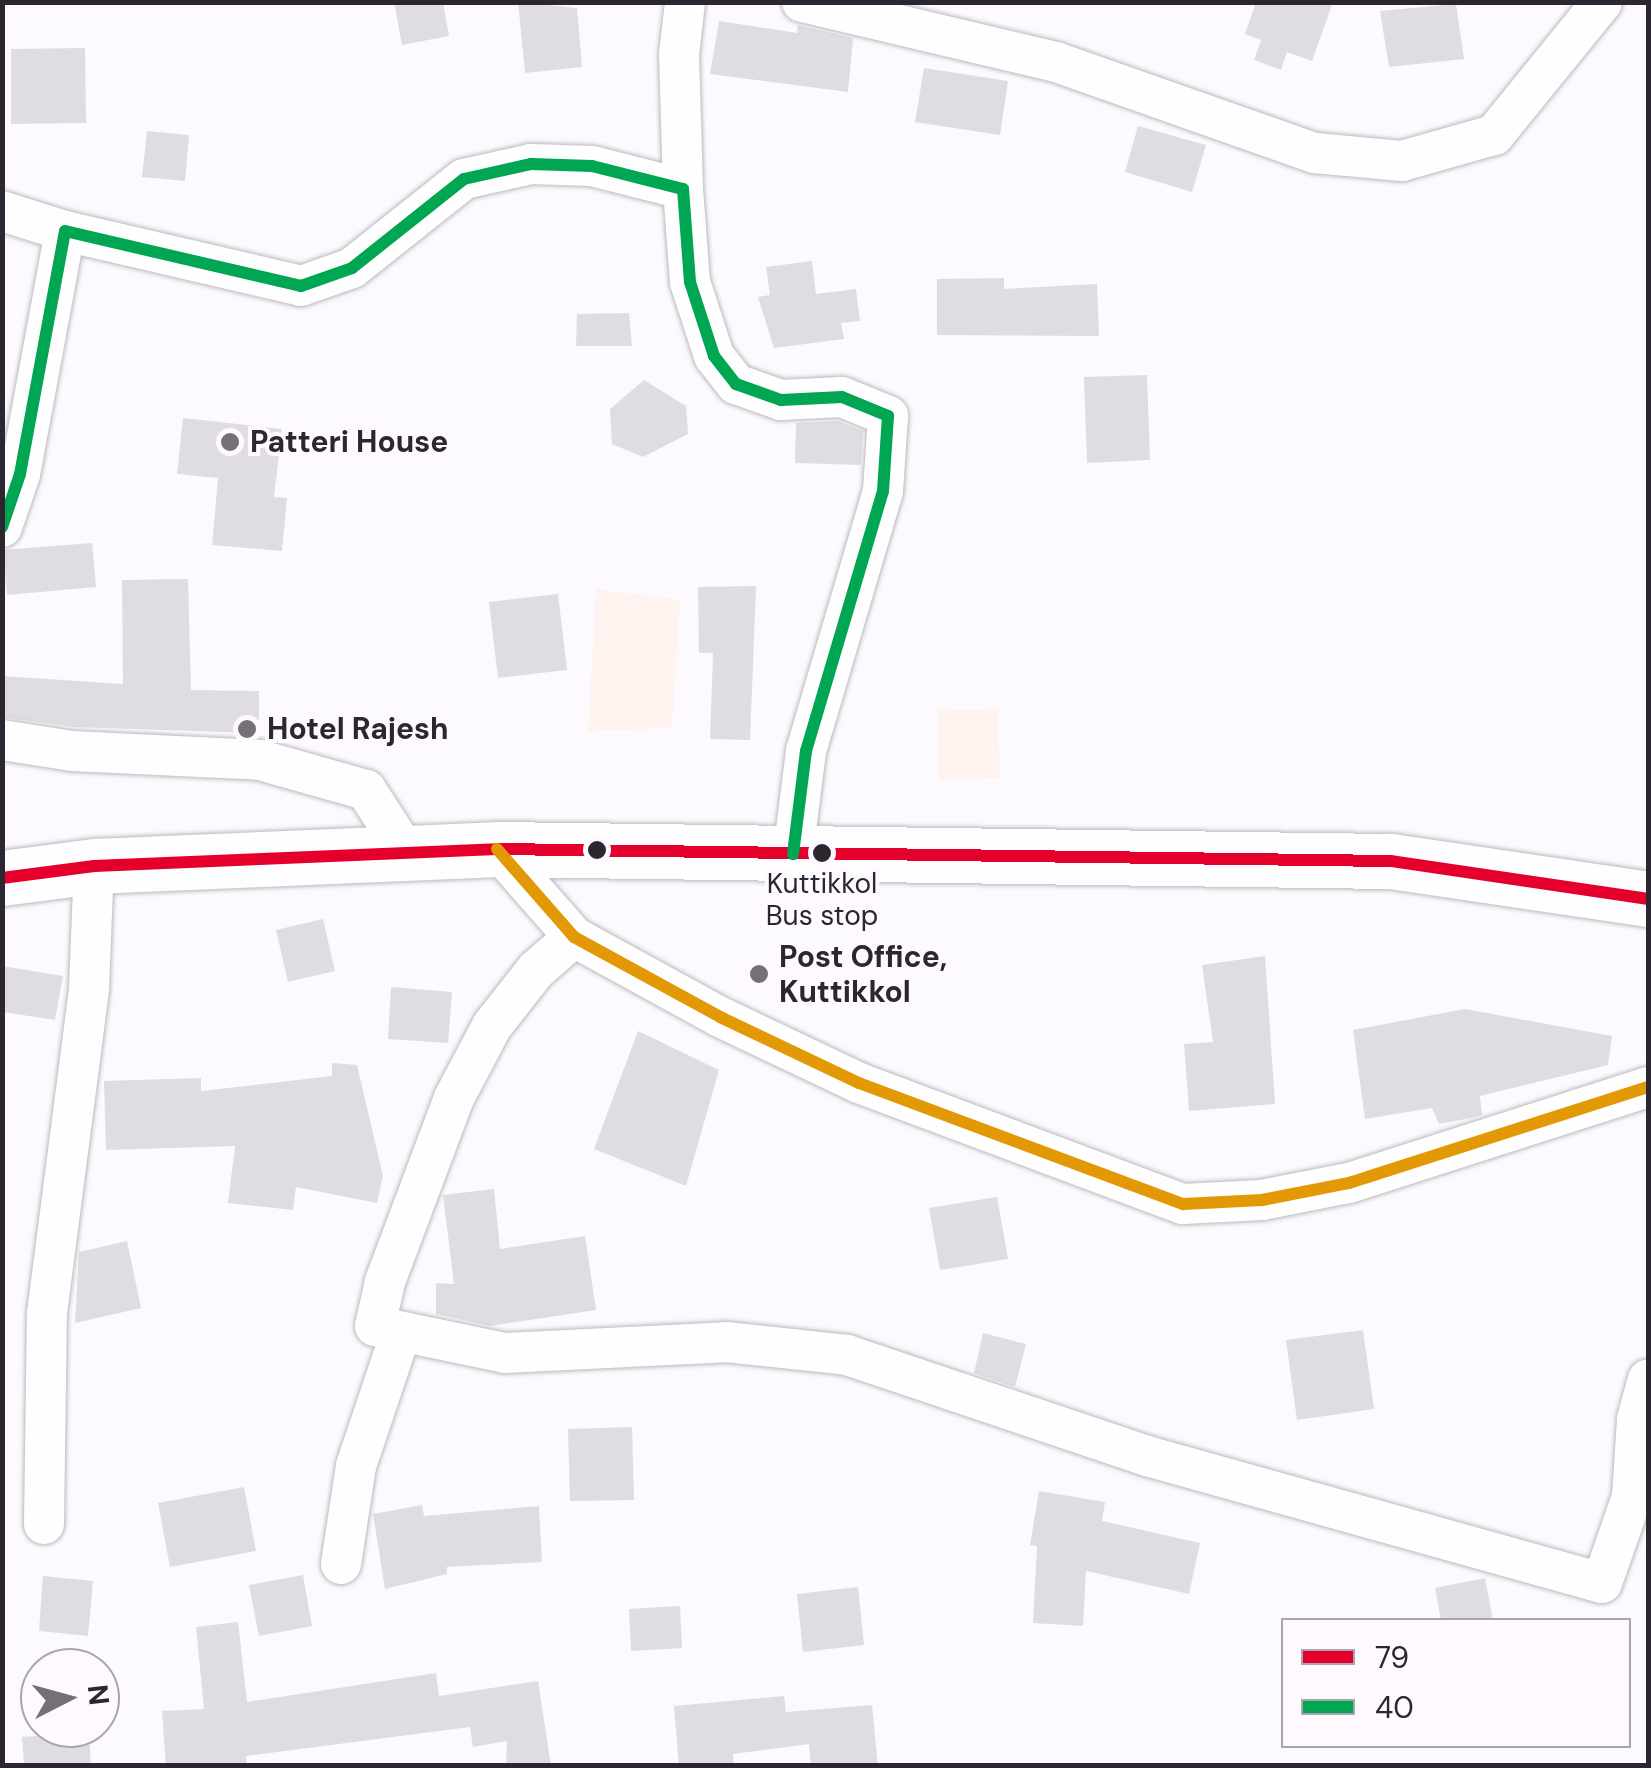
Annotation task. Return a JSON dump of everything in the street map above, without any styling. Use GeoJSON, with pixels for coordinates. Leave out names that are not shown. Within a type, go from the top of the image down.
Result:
{"type":"FeatureCollection","features":[{"type":"Feature","properties":{"kind":"highway"},"geometry":{"type":"LineString","coordinates":[[2,878],[94,866],[404,849],[496,849],[1391,861],[1648,899]]}},
{"type":"Feature","properties":{"kind":"street"},"geometry":{"type":"LineString","coordinates":[[685,2],[678,55],[690,282],[714,356],[736,384],[781,400],[842,397],[888,416],[883,491],[806,751],[793,854]]}},
{"type":"Feature","properties":{"kind":"street"},"geometry":{"type":"LineString","coordinates":[[802,2],[1056,62],[1316,153],[1402,161],[1494,135],[1602,2]]}},
{"type":"Feature","properties":{"kind":"street"},"geometry":{"type":"LineString","coordinates":[[2,211],[65,231],[301,286],[352,268],[464,178],[531,164],[592,166],[683,189]]}},
{"type":"Feature","properties":{"kind":"street"},"geometry":{"type":"LineString","coordinates":[[2,527],[20,474],[65,231]]}},
{"type":"Feature","properties":{"kind":"street"},"geometry":{"type":"LineString","coordinates":[[2,740],[72,751],[260,760],[366,790],[404,849]]}},
{"type":"Feature","properties":{"kind":"street"},"geometry":{"type":"LineString","coordinates":[[496,849],[574,937],[859,1083],[1183,1204],[1262,1200],[1349,1183],[1648,1087]]}},
{"type":"Feature","properties":{"kind":"street"},"geometry":{"type":"LineString","coordinates":[[44,1524],[47,1313],[89,988],[94,866]]}},
{"type":"Feature","properties":{"kind":"street"},"geometry":{"type":"LineString","coordinates":[[574,937],[536,970],[492,1026],[454,1098],[385,1282],[375,1326],[504,1352],[726,1342],[847,1355],[1147,1456],[1602,1583],[1632,1497],[1637,1419],[1648,1379]]}},
{"type":"Feature","properties":{"kind":"street"},"geometry":{"type":"LineString","coordinates":[[341,1564],[356,1466],[401,1332]]}},
{"type":"Feature","properties":{"kind":"shaded area"},"geometry":{"type":"Polygon","coordinates":[[[596,589],[680,600],[672,728],[588,731],[596,589]]]}},
{"type":"Feature","properties":{"kind":"shaded area"},"geometry":{"type":"Polygon","coordinates":[[[998,709],[1000,778],[939,780],[937,711],[998,709]]]}},
{"type":"Feature","properties":{"kind":"building"},"geometry":{"type":"Polygon","coordinates":[[[394,2],[443,2],[449,36],[402,45],[394,2]]]}},
{"type":"Feature","properties":{"kind":"building"},"geometry":{"type":"Polygon","coordinates":[[[518,2],[577,8],[582,67],[525,73],[518,2]]]}},
{"type":"Feature","properties":{"kind":"building"},"geometry":{"type":"Polygon","coordinates":[[[1256,2],[1333,2],[1312,61],[1287,52],[1281,70],[1254,60],[1261,40],[1245,34],[1256,2]]]}},
{"type":"Feature","properties":{"kind":"building"},"geometry":{"type":"Polygon","coordinates":[[[1456,4],[1464,59],[1389,67],[1380,11],[1456,4]]]}},
{"type":"Feature","properties":{"kind":"building"},"geometry":{"type":"Polygon","coordinates":[[[719,21],[797,33],[798,25],[853,38],[848,92],[710,74],[719,21]]]}},
{"type":"Feature","properties":{"kind":"building"},"geometry":{"type":"Polygon","coordinates":[[[85,48],[86,123],[11,124],[11,49],[85,48]]]}},
{"type":"Feature","properties":{"kind":"building"},"geometry":{"type":"Polygon","coordinates":[[[924,68],[1008,81],[1000,135],[915,122],[924,68]]]}},
{"type":"Feature","properties":{"kind":"building"},"geometry":{"type":"Polygon","coordinates":[[[1138,126],[1206,145],[1192,192],[1125,172],[1138,126]]]}},
{"type":"Feature","properties":{"kind":"building"},"geometry":{"type":"Polygon","coordinates":[[[147,131],[189,135],[185,181],[142,177],[147,131]]]}},
{"type":"Feature","properties":{"kind":"building"},"geometry":{"type":"Polygon","coordinates":[[[812,261],[816,294],[856,289],[860,321],[841,323],[844,339],[774,348],[758,297],[770,295],[766,267],[812,261]]]}},
{"type":"Feature","properties":{"kind":"building"},"geometry":{"type":"Polygon","coordinates":[[[1004,278],[1004,289],[1097,284],[1099,336],[937,335],[937,279],[1004,278]]]}},
{"type":"Feature","properties":{"kind":"building"},"geometry":{"type":"Polygon","coordinates":[[[629,313],[632,346],[576,346],[577,314],[629,313]]]}},
{"type":"Feature","properties":{"kind":"building"},"geometry":{"type":"Polygon","coordinates":[[[1147,375],[1150,460],[1087,463],[1084,377],[1147,375]]]}},
{"type":"Feature","properties":{"kind":"building"},"geometry":{"type":"Polygon","coordinates":[[[644,380],[686,406],[688,434],[643,457],[612,444],[610,409],[644,380]]]}},
{"type":"Feature","properties":{"kind":"building"},"geometry":{"type":"Polygon","coordinates":[[[183,418],[282,429],[274,497],[287,498],[282,551],[212,545],[218,478],[177,474],[183,418]]]}},
{"type":"Feature","properties":{"kind":"building"},"geometry":{"type":"Polygon","coordinates":[[[838,421],[863,431],[861,465],[795,463],[796,423],[838,421]]]}},
{"type":"Feature","properties":{"kind":"building"},"geometry":{"type":"Polygon","coordinates":[[[92,543],[96,587],[7,595],[3,550],[92,543]]]}},
{"type":"Feature","properties":{"kind":"building"},"geometry":{"type":"Polygon","coordinates":[[[188,579],[191,690],[259,691],[259,733],[74,727],[2,717],[2,676],[123,684],[122,580],[188,579]]]}},
{"type":"Feature","properties":{"kind":"building"},"geometry":{"type":"Polygon","coordinates":[[[756,586],[750,740],[710,739],[713,653],[699,653],[698,587],[756,586]]]}},
{"type":"Feature","properties":{"kind":"building"},"geometry":{"type":"Polygon","coordinates":[[[558,594],[567,670],[498,678],[489,602],[558,594]]]}},
{"type":"Feature","properties":{"kind":"building"},"geometry":{"type":"Polygon","coordinates":[[[323,919],[335,971],[288,982],[276,930],[323,919]]]}},
{"type":"Feature","properties":{"kind":"building"},"geometry":{"type":"Polygon","coordinates":[[[1265,956],[1275,1104],[1189,1111],[1184,1044],[1213,1042],[1202,965],[1265,956]]]}},
{"type":"Feature","properties":{"kind":"building"},"geometry":{"type":"Polygon","coordinates":[[[2,966],[63,976],[55,1020],[2,1012],[2,966]]]}},
{"type":"Feature","properties":{"kind":"building"},"geometry":{"type":"Polygon","coordinates":[[[391,987],[452,992],[448,1043],[388,1039],[391,987]]]}},
{"type":"Feature","properties":{"kind":"building"},"geometry":{"type":"Polygon","coordinates":[[[1465,1009],[1612,1036],[1608,1065],[1480,1096],[1482,1115],[1476,1117],[1439,1124],[1432,1108],[1365,1119],[1353,1030],[1465,1009]]]}},
{"type":"Feature","properties":{"kind":"building"},"geometry":{"type":"Polygon","coordinates":[[[638,1031],[719,1070],[686,1186],[594,1149],[638,1031]]]}},
{"type":"Feature","properties":{"kind":"building"},"geometry":{"type":"Polygon","coordinates":[[[332,1063],[357,1065],[383,1176],[377,1203],[296,1187],[293,1210],[228,1203],[235,1146],[106,1150],[104,1081],[201,1078],[201,1091],[332,1076],[332,1063]]]}},
{"type":"Feature","properties":{"kind":"building"},"geometry":{"type":"Polygon","coordinates":[[[494,1189],[500,1249],[585,1236],[596,1310],[490,1326],[436,1314],[436,1283],[454,1284],[443,1195],[494,1189]]]}},
{"type":"Feature","properties":{"kind":"building"},"geometry":{"type":"Polygon","coordinates":[[[997,1197],[1008,1259],[940,1270],[929,1208],[997,1197]]]}},
{"type":"Feature","properties":{"kind":"building"},"geometry":{"type":"Polygon","coordinates":[[[127,1241],[141,1308],[75,1323],[79,1252],[127,1241]]]}},
{"type":"Feature","properties":{"kind":"building"},"geometry":{"type":"Polygon","coordinates":[[[1363,1330],[1374,1409],[1297,1420],[1286,1340],[1363,1330]]]}},
{"type":"Feature","properties":{"kind":"building"},"geometry":{"type":"Polygon","coordinates":[[[983,1333],[1026,1344],[1015,1387],[974,1373],[983,1333]]]}},
{"type":"Feature","properties":{"kind":"building"},"geometry":{"type":"Polygon","coordinates":[[[632,1427],[634,1500],[570,1501],[568,1429],[632,1427]]]}},
{"type":"Feature","properties":{"kind":"building"},"geometry":{"type":"Polygon","coordinates":[[[244,1487],[256,1551],[170,1567],[158,1503],[244,1487]]]}},
{"type":"Feature","properties":{"kind":"building"},"geometry":{"type":"Polygon","coordinates":[[[1039,1491],[1105,1502],[1102,1521],[1200,1543],[1189,1594],[1086,1571],[1083,1626],[1033,1623],[1037,1546],[1030,1545],[1039,1491]]]}},
{"type":"Feature","properties":{"kind":"building"},"geometry":{"type":"Polygon","coordinates":[[[422,1505],[424,1516],[539,1506],[542,1562],[447,1567],[447,1574],[385,1589],[373,1514],[422,1505]]]}},
{"type":"Feature","properties":{"kind":"building"},"geometry":{"type":"Polygon","coordinates":[[[303,1575],[312,1626],[259,1636],[249,1585],[303,1575]]]}},
{"type":"Feature","properties":{"kind":"building"},"geometry":{"type":"Polygon","coordinates":[[[43,1576],[93,1581],[88,1636],[39,1631],[43,1576]]]}},
{"type":"Feature","properties":{"kind":"building"},"geometry":{"type":"Polygon","coordinates":[[[1485,1578],[1493,1618],[1441,1618],[1435,1588],[1485,1578]]]}},
{"type":"Feature","properties":{"kind":"building"},"geometry":{"type":"Polygon","coordinates":[[[858,1587],[864,1645],[803,1652],[797,1594],[858,1587]]]}},
{"type":"Feature","properties":{"kind":"building"},"geometry":{"type":"Polygon","coordinates":[[[680,1606],[682,1648],[631,1651],[629,1609],[680,1606]]]}},
{"type":"Feature","properties":{"kind":"building"},"geometry":{"type":"Polygon","coordinates":[[[238,1622],[247,1702],[436,1673],[439,1696],[538,1681],[551,1766],[506,1766],[507,1741],[473,1747],[470,1727],[246,1756],[247,1766],[166,1766],[162,1711],[204,1709],[196,1627],[238,1622]]]}},
{"type":"Feature","properties":{"kind":"building"},"geometry":{"type":"Polygon","coordinates":[[[784,1696],[786,1712],[872,1705],[878,1766],[811,1766],[809,1744],[733,1754],[734,1766],[679,1766],[674,1706],[784,1696]]]}},
{"type":"Feature","properties":{"kind":"building"},"geometry":{"type":"Polygon","coordinates":[[[23,1748],[90,1748],[91,1766],[24,1766],[23,1748]]]}},
{"type":"Feature","properties":{"kind":"transit line","name":"40"},"geometry":{"type":"LineString","coordinates":[[2,527],[20,474],[65,231],[301,286],[352,268],[464,179],[531,164],[592,166],[683,189],[690,282],[714,356],[736,384],[781,400],[842,397],[888,416],[883,491],[806,751],[793,854]]}},
{"type":"Feature","properties":{"kind":"transit line","name":"79"},"geometry":{"type":"LineString","coordinates":[[2,878],[94,866],[497,849],[1391,861],[1648,899]]}},
{"type":"Feature","properties":{"kind":"transit line"},"geometry":{"type":"LineString","coordinates":[[497,849],[574,937],[720,1017],[859,1083],[1183,1204],[1262,1200],[1349,1183],[1648,1087]]}},
{"type":"Feature","properties":{"kind":"place","name":"Patteri House"},"geometry":{"type":"Point","coordinates":[230,442]}},
{"type":"Feature","properties":{"kind":"place","name":"Hotel Rajesh"},"geometry":{"type":"Point","coordinates":[247,729]}},
{"type":"Feature","properties":{"kind":"place","name":"Kuttikkol Bus stop"},"geometry":{"type":"Point","coordinates":[822,853]}},
{"type":"Feature","properties":{"kind":"place","name":"Post Office, Kuttikkol"},"geometry":{"type":"Point","coordinates":[759,974]}}]}
